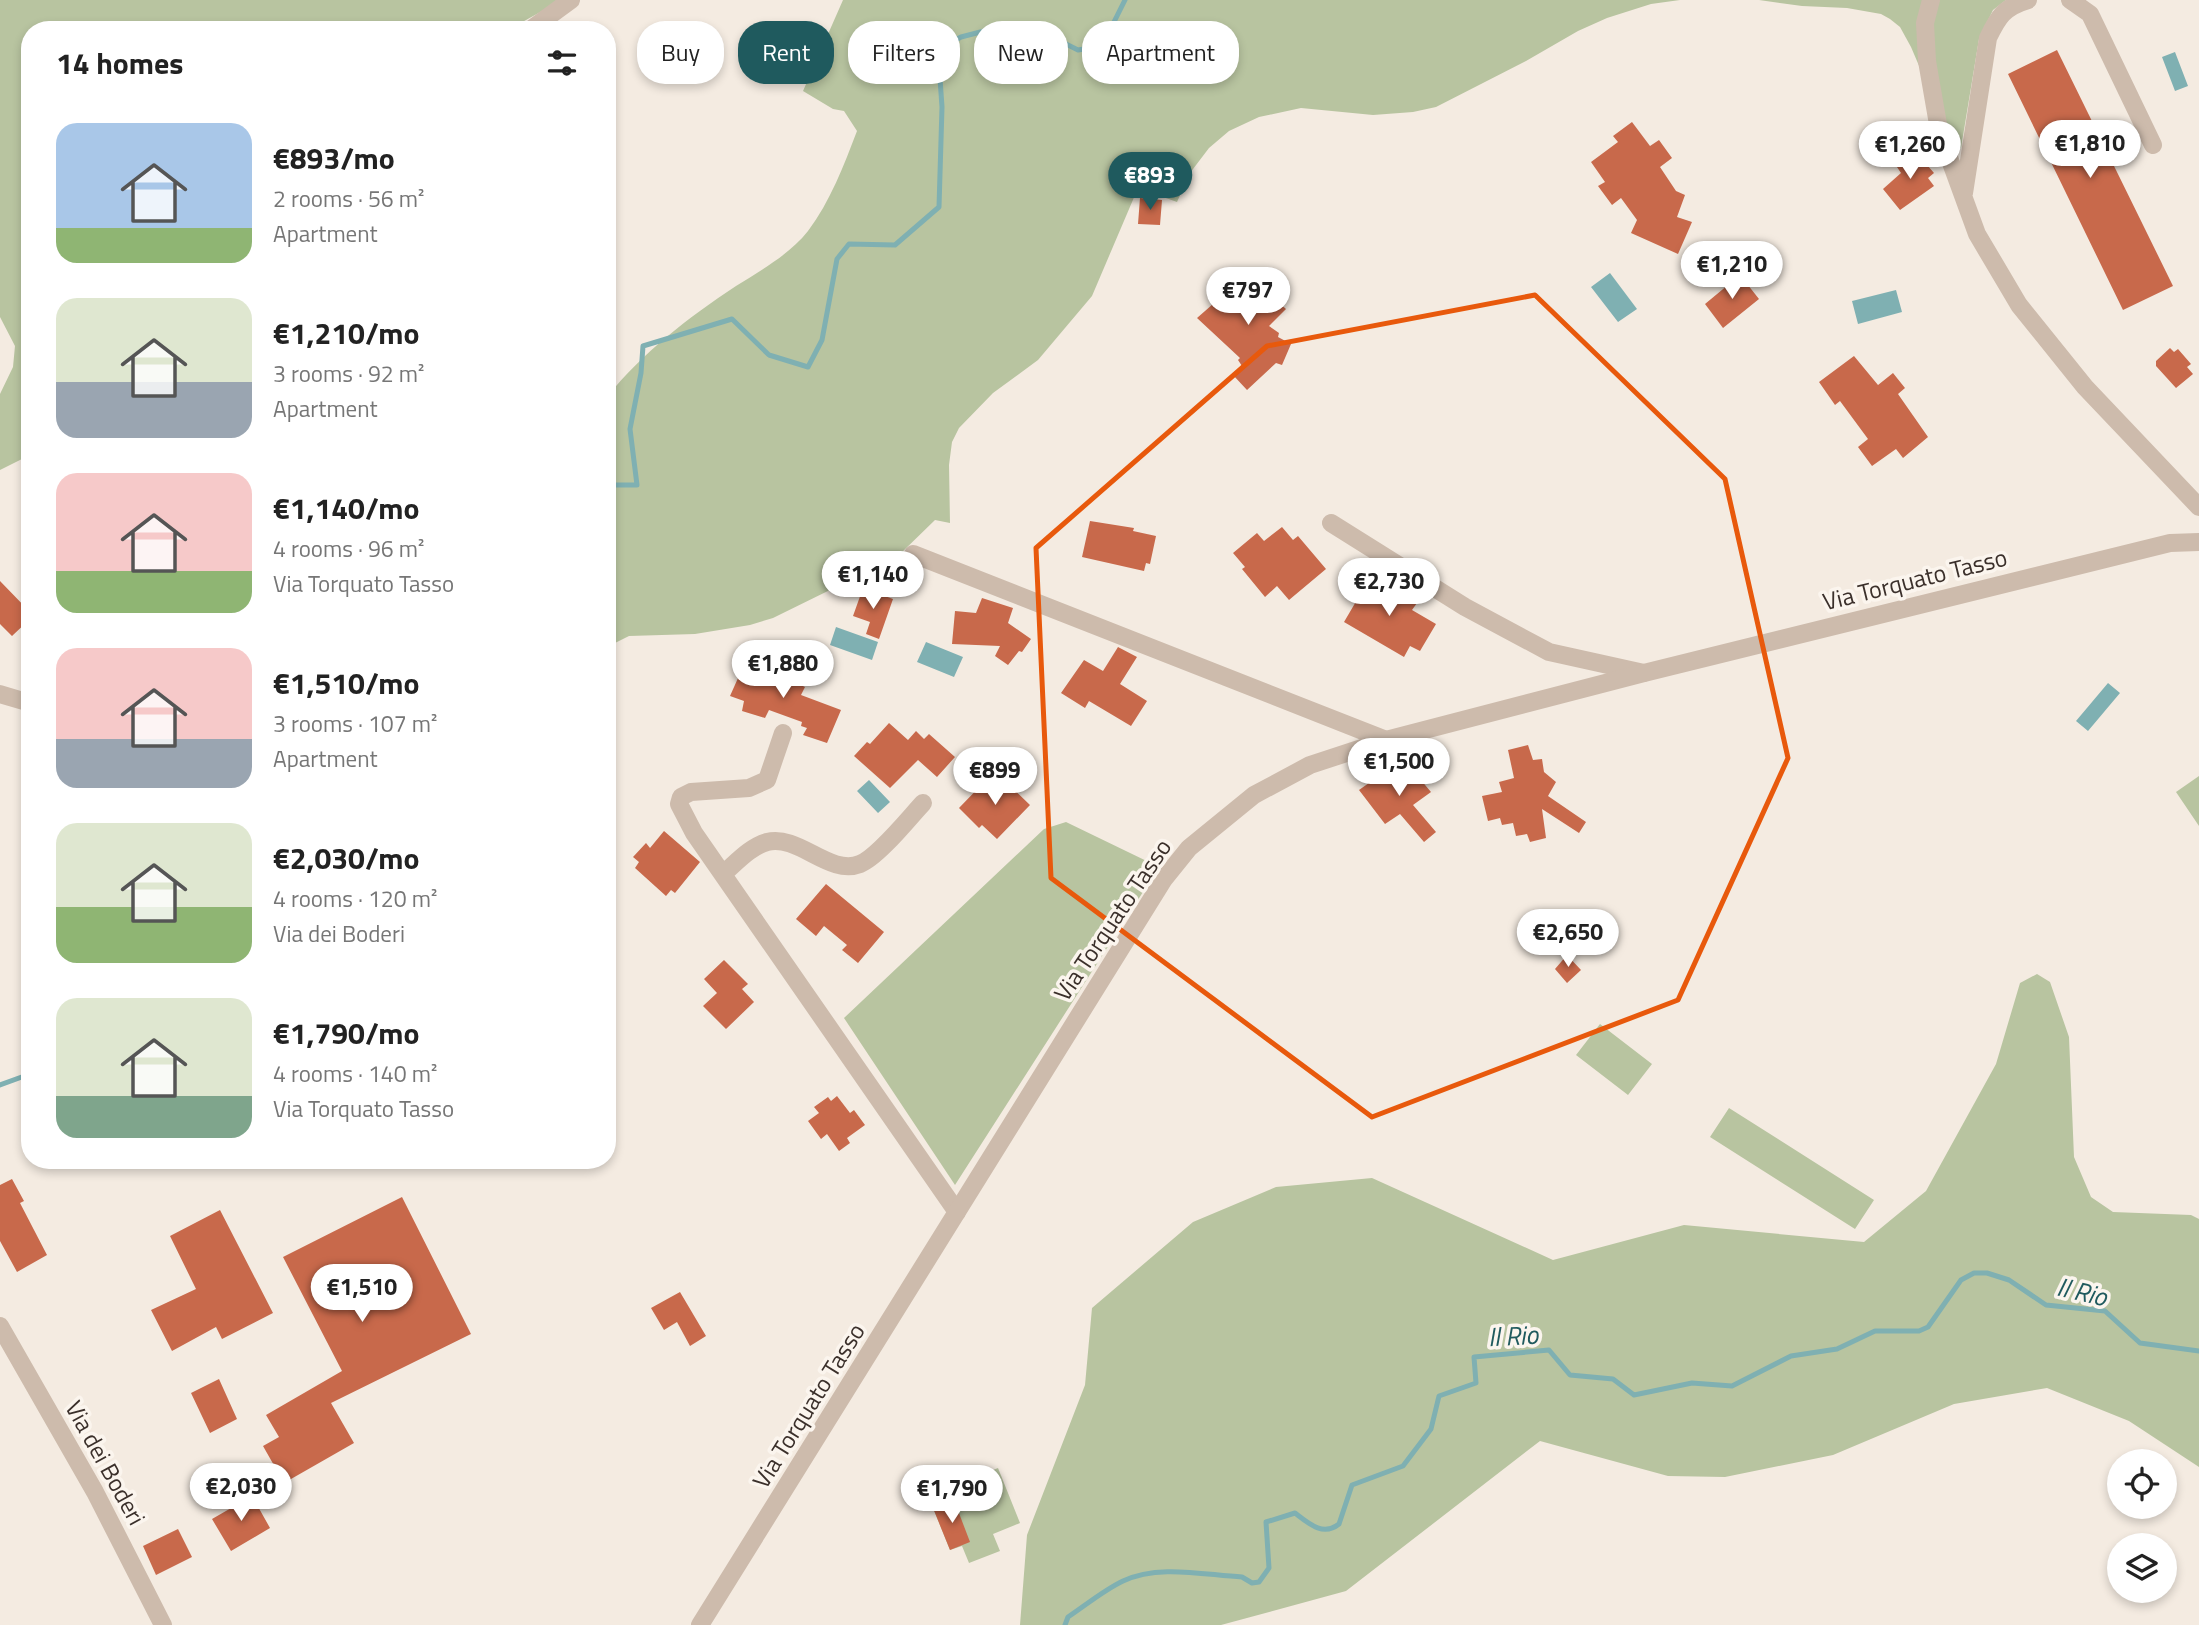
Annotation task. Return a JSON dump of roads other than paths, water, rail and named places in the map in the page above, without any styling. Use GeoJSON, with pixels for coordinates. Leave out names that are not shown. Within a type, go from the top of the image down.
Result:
{"type":"FeatureCollection","features":[{"type":"Feature","properties":{"kind":"street"},"geometry":{"type":"LineString","coordinates":[[542,21],[571,0]]}},
{"type":"Feature","properties":{"kind":"street"},"geometry":{"type":"LineString","coordinates":[[1931,0],[1925,23],[1927,61],[1939,130],[1977,234],[2019,305],[2085,387],[2199,507]]}},
{"type":"Feature","properties":{"kind":"street"},"geometry":{"type":"LineString","coordinates":[[1964,197],[1988,38],[1998,16],[2015,4],[2028,0]]}},
{"type":"Feature","properties":{"kind":"street"},"geometry":{"type":"LineString","coordinates":[[2070,0],[2090,14],[2154,145]]}},
{"type":"Feature","properties":{"kind":"street","name":"Via Torquato Tasso"},"geometry":{"type":"LineString","coordinates":[[1331,523],[1465,607],[1549,652],[1644,673]]}},
{"type":"Feature","properties":{"kind":"street","name":"Via Torquato Tasso"},"geometry":{"type":"LineString","coordinates":[[700,1625],[1142,912],[1189,848],[1254,795],[1310,765],[1386,740],[1644,673],[2170,543],[2199,542]]}},
{"type":"Feature","properties":{"kind":"street"},"geometry":{"type":"LineString","coordinates":[[913,554],[1386,740]]}},
{"type":"Feature","properties":{"kind":"street"},"geometry":{"type":"LineString","coordinates":[[0,694],[21,700]]}},
{"type":"Feature","properties":{"kind":"street"},"geometry":{"type":"LineString","coordinates":[[783,733],[767,780],[749,788],[691,792],[681,796],[679,804],[694,833],[957,1212]]}},
{"type":"Feature","properties":{"kind":"street"},"geometry":{"type":"LineString","coordinates":[[723,874],[754,847],[770,841],[788,843],[845,867],[860,864],[871,857],[923,803]]}},
{"type":"Feature","properties":{"kind":"street","name":"Via dei Boderi"},"geometry":{"type":"LineString","coordinates":[[0,1326],[94,1492],[163,1625]]}},
{"type":"Feature","properties":{"kind":"water"},"geometry":{"type":"Polygon","coordinates":[[[2175,52],[2188,86],[2175,91],[2162,57],[2175,52]]]}},
{"type":"Feature","properties":{"kind":"water"},"geometry":{"type":"Polygon","coordinates":[[[1610,273],[1637,309],[1618,322],[1591,287],[1610,273]]]}},
{"type":"Feature","properties":{"kind":"water"},"geometry":{"type":"Polygon","coordinates":[[[1896,290],[1902,312],[1858,324],[1852,301],[1896,290]]]}},
{"type":"Feature","properties":{"kind":"water"},"geometry":{"type":"Polygon","coordinates":[[[836,627],[878,642],[872,660],[830,645],[836,627]]]}},
{"type":"Feature","properties":{"kind":"water"},"geometry":{"type":"Polygon","coordinates":[[[926,642],[963,657],[954,677],[917,662],[926,642]]]}},
{"type":"Feature","properties":{"kind":"water"},"geometry":{"type":"Polygon","coordinates":[[[2108,683],[2120,693],[2088,731],[2076,721],[2108,683]]]}},
{"type":"Feature","properties":{"kind":"water"},"geometry":{"type":"Polygon","coordinates":[[[869,780],[890,802],[878,813],[857,791],[869,780]]]}},
{"type":"Feature","properties":{"kind":"waterway"},"geometry":{"type":"LineString","coordinates":[[616,485],[637,485],[630,429],[641,373],[643,346],[732,319],[769,355],[808,367],[822,340],[837,259],[849,244],[895,245],[939,207],[942,107],[938,50],[961,37],[992,29],[1056,39],[1078,50],[1102,46],[1125,0]]}},
{"type":"Feature","properties":{"kind":"waterway"},"geometry":{"type":"LineString","coordinates":[[0,1085],[21,1077]]}},
{"type":"Feature","properties":{"kind":"waterway","name":"Il Rio"},"geometry":{"type":"LineString","coordinates":[[1065,1625],[1068,1617],[1095,1598],[1137,1576],[1182,1572],[1242,1577],[1252,1583],[1259,1582],[1269,1568],[1266,1522],[1295,1513],[1321,1529],[1333,1528],[1339,1524],[1352,1485],[1403,1466],[1431,1429],[1439,1396],[1476,1383],[1474,1357],[1549,1350],[1570,1375],[1613,1379],[1634,1395],[1692,1383],[1732,1386],[1791,1356],[1837,1349],[1875,1331],[1919,1331],[1928,1327],[1961,1280],[1974,1273],[1987,1273],[2009,1280],[2046,1305],[2105,1311],[2140,1343],[2199,1351]]}}]}
